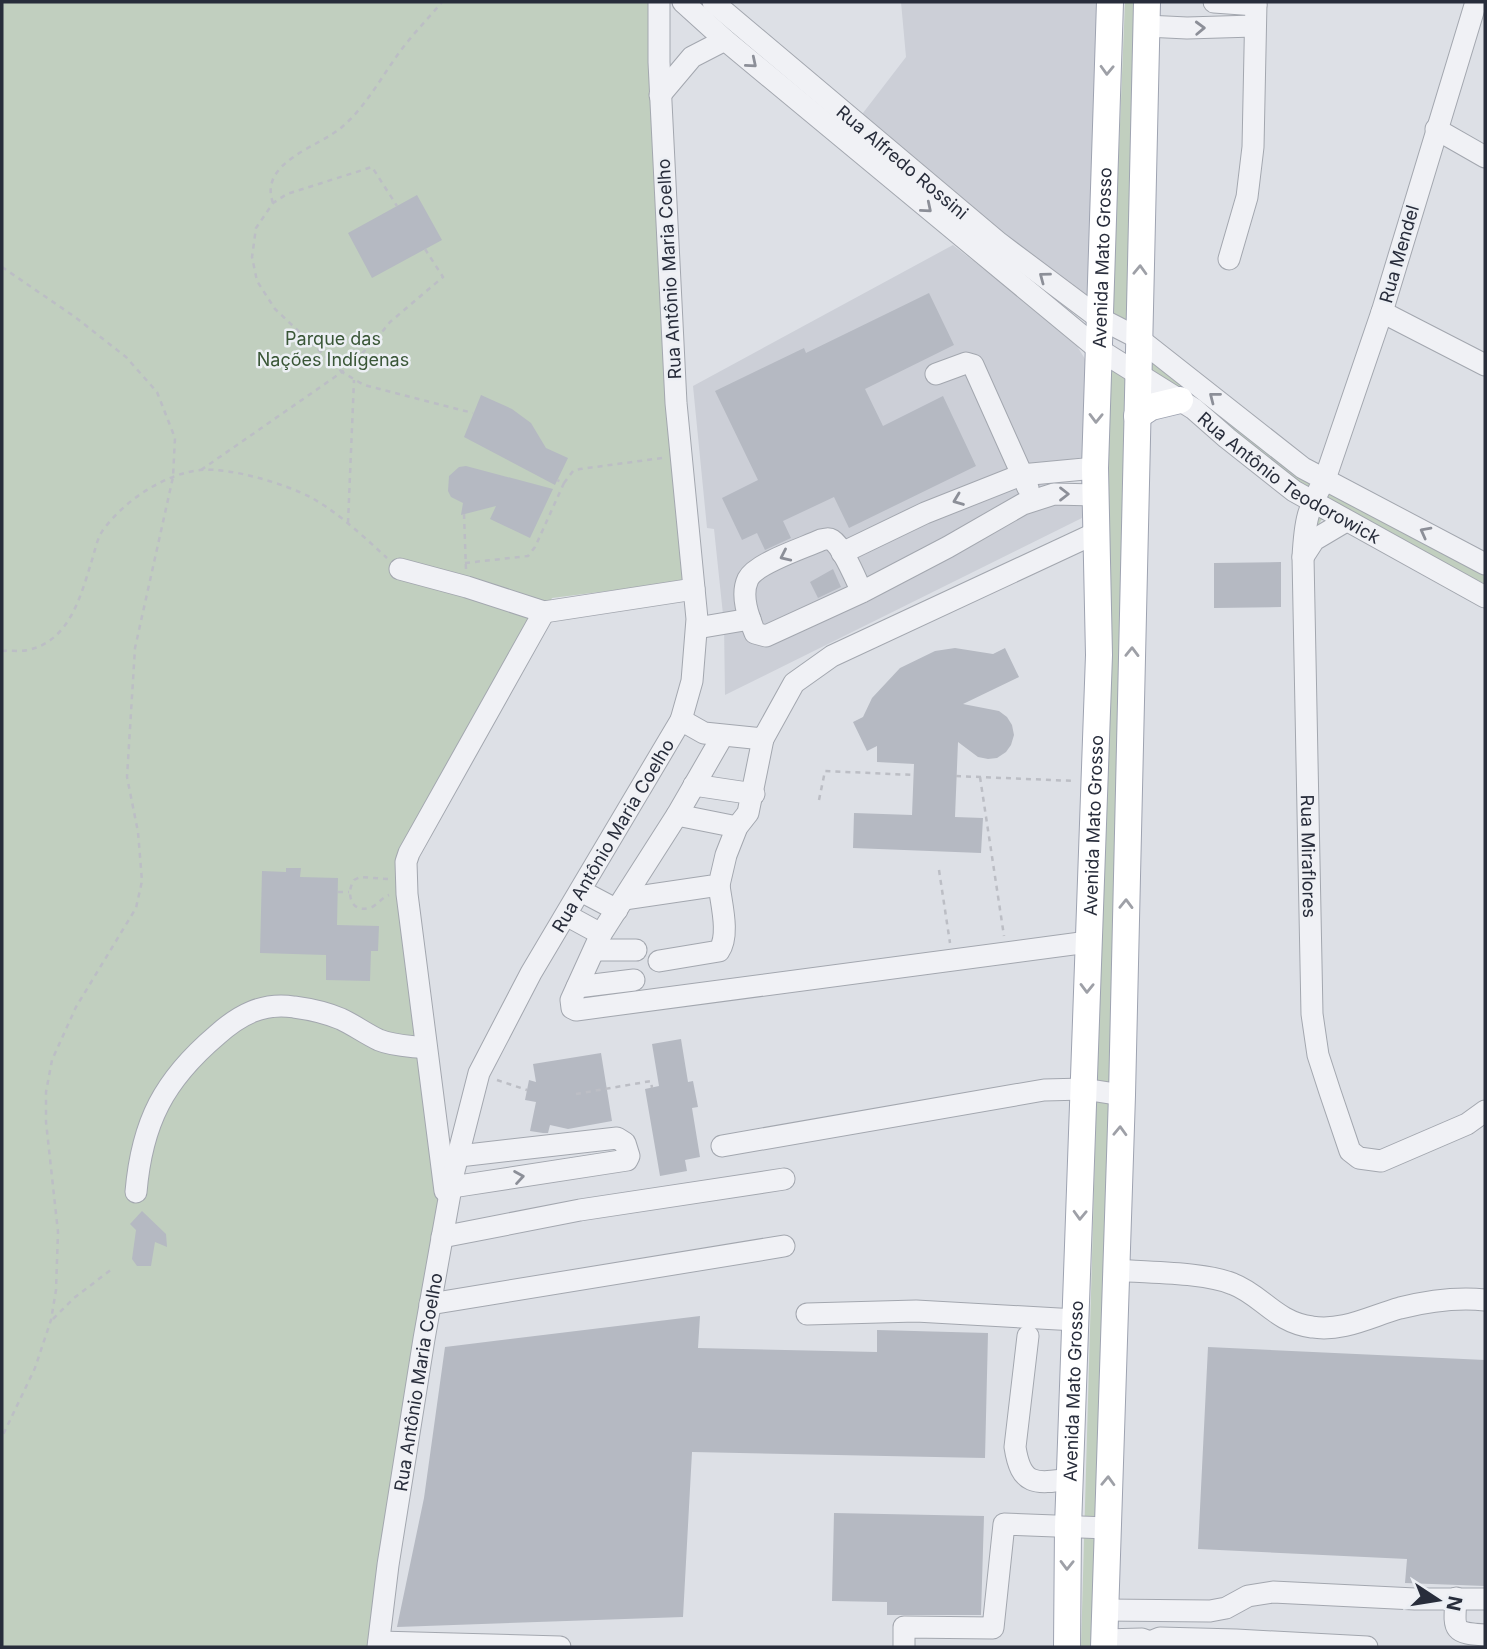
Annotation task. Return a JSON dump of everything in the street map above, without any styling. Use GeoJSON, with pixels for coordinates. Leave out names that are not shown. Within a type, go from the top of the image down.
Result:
{"type":"FeatureCollection","features":[{"type":"Feature","properties":{"kind":"main road","name":"Avenida Mato Grosso"},"geometry":{"type":"LineString","coordinates":[[1067,1647],[1068,1527],[1099,655],[1095,468],[1110,2]]}},
{"type":"Feature","properties":{"kind":"main road"},"geometry":{"type":"LineString","coordinates":[[1118,2],[1128,16],[1146,14]]}},
{"type":"Feature","properties":{"kind":"main road","name":"Avenida Mato Grosso"},"geometry":{"type":"LineString","coordinates":[[1104,1644],[1122,1096],[1146,14]]}},
{"type":"Feature","properties":{"kind":"main road"},"geometry":{"type":"LineString","coordinates":[[1137,416],[1150,407],[1180,400]]}},
{"type":"Feature","properties":{"kind":"main road"},"geometry":{"type":"LineString","coordinates":[[1099,655],[1105,674],[1121,686],[1131,687]]}},
{"type":"Feature","properties":{"kind":"street","name":"Rua Antônio Maria Coelho"},"geometry":{"type":"LineString","coordinates":[[379,1644],[388,1565],[430,1304],[447,1210],[479,1073],[531,973],[681,720],[692,681],[697,624],[676,403],[660,95],[657,24],[659,2]]}},
{"type":"Feature","properties":{"kind":"street","name":"Rua Antônio Teodorowick"},"geometry":{"type":"LineString","coordinates":[[683,2],[725,40],[1098,349],[1194,409],[1294,491],[1485,597]]}},
{"type":"Feature","properties":{"kind":"street","name":"Rua Alfredo Rossini"},"geometry":{"type":"LineString","coordinates":[[713,2],[999,243],[1099,318],[1138,338]]}},
{"type":"Feature","properties":{"kind":"street"},"geometry":{"type":"LineString","coordinates":[[1214,2],[1255,11]]}},
{"type":"Feature","properties":{"kind":"street","name":"Rua Mendel"},"geometry":{"type":"LineString","coordinates":[[1312,502],[1325,480],[1382,312],[1476,2]]}},
{"type":"Feature","properties":{"kind":"street"},"geometry":{"type":"LineString","coordinates":[[1146,14],[1187,29],[1255,11]]}},
{"type":"Feature","properties":{"kind":"street"},"geometry":{"type":"LineString","coordinates":[[1229,259],[1247,197],[1253,147],[1255,11]]}},
{"type":"Feature","properties":{"kind":"street"},"geometry":{"type":"LineString","coordinates":[[660,95],[692,58],[725,40]]}},
{"type":"Feature","properties":{"kind":"street"},"geometry":{"type":"LineString","coordinates":[[1436,130],[1485,157]]}},
{"type":"Feature","properties":{"kind":"street"},"geometry":{"type":"LineString","coordinates":[[1382,312],[1485,365]]}},
{"type":"Feature","properties":{"kind":"street","name":"Rua Antônio Teodorowick"},"geometry":{"type":"LineString","coordinates":[[1138,338],[1303,468],[1485,564]]}},
{"type":"Feature","properties":{"kind":"street"},"geometry":{"type":"LineString","coordinates":[[936,374],[966,363],[973,365],[1034,499]]}},
{"type":"Feature","properties":{"kind":"street"},"geometry":{"type":"LineString","coordinates":[[1227,438],[1243,434],[1265,438]]}},
{"type":"Feature","properties":{"kind":"street"},"geometry":{"type":"LineString","coordinates":[[842,553],[925,513],[1021,475],[1095,468]]}},
{"type":"Feature","properties":{"kind":"street"},"geometry":{"type":"LineString","coordinates":[[862,592],[834,541],[821,540],[758,568],[748,580],[748,611],[755,633],[766,636],[862,592],[1034,499],[1054,494],[1095,495]]}},
{"type":"Feature","properties":{"kind":"street","name":"Rua Miraflores"},"geometry":{"type":"LineString","coordinates":[[1312,502],[1304,525],[1303,557],[1312,1014],[1318,1055],[1350,1151],[1359,1158],[1381,1161],[1467,1124],[1485,1111]]}},
{"type":"Feature","properties":{"kind":"street"},"geometry":{"type":"LineString","coordinates":[[1303,557],[1314,540],[1346,521]]}},
{"type":"Feature","properties":{"kind":"street"},"geometry":{"type":"LineString","coordinates":[[659,961],[719,951],[723,946],[719,885],[726,855],[737,827],[748,813],[764,739],[793,683],[832,656],[1098,532]]}},
{"type":"Feature","properties":{"kind":"street"},"geometry":{"type":"LineString","coordinates":[[400,569],[544,612],[695,589]]}},
{"type":"Feature","properties":{"kind":"street"},"geometry":{"type":"LineString","coordinates":[[697,624],[748,611]]}},
{"type":"Feature","properties":{"kind":"street"},"geometry":{"type":"LineString","coordinates":[[447,1210],[406,888],[409,853],[544,612]]}},
{"type":"Feature","properties":{"kind":"street"},"geometry":{"type":"LineString","coordinates":[[681,720],[704,733],[722,737],[764,739]]}},
{"type":"Feature","properties":{"kind":"street"},"geometry":{"type":"LineString","coordinates":[[722,737],[598,942],[570,1005],[576,1010],[1088,942]]}},
{"type":"Feature","properties":{"kind":"street"},"geometry":{"type":"LineString","coordinates":[[694,785],[754,794]]}},
{"type":"Feature","properties":{"kind":"street"},"geometry":{"type":"LineString","coordinates":[[677,815],[737,827]]}},
{"type":"Feature","properties":{"kind":"street"},"geometry":{"type":"LineString","coordinates":[[581,891],[621,905],[719,885]]}},
{"type":"Feature","properties":{"kind":"street"},"geometry":{"type":"LineString","coordinates":[[566,915],[598,942],[636,950]]}},
{"type":"Feature","properties":{"kind":"street"},"geometry":{"type":"LineString","coordinates":[[577,987],[634,980]]}},
{"type":"Feature","properties":{"kind":"street"},"geometry":{"type":"LineString","coordinates":[[136,1192],[142,1152],[159,1102],[172,1079],[191,1057],[248,1012],[272,1006],[292,1006],[340,1019],[379,1040],[426,1048]]}},
{"type":"Feature","properties":{"kind":"street"},"geometry":{"type":"LineString","coordinates":[[722,1146],[1044,1090],[1084,1089],[1122,1096]]}},
{"type":"Feature","properties":{"kind":"street"},"geometry":{"type":"LineString","coordinates":[[452,1187],[627,1160],[629,1156],[625,1143],[617,1138],[459,1156]]}},
{"type":"Feature","properties":{"kind":"street"},"geometry":{"type":"LineString","coordinates":[[442,1237],[580,1210],[784,1179]]}},
{"type":"Feature","properties":{"kind":"street"},"geometry":{"type":"LineString","coordinates":[[430,1304],[784,1245]]}},
{"type":"Feature","properties":{"kind":"street"},"geometry":{"type":"LineString","coordinates":[[1115,1270],[1217,1279],[1248,1292],[1273,1313],[1312,1327],[1340,1327],[1443,1299],[1485,1300]]}},
{"type":"Feature","properties":{"kind":"street"},"geometry":{"type":"LineString","coordinates":[[807,1314],[916,1311],[1076,1320]]}},
{"type":"Feature","properties":{"kind":"street"},"geometry":{"type":"LineString","coordinates":[[1028,1336],[1015,1447],[1018,1465],[1023,1475],[1032,1481],[1045,1483],[1070,1479]]}},
{"type":"Feature","properties":{"kind":"street"},"geometry":{"type":"LineString","coordinates":[[904,1647],[904,1627],[993,1628],[1004,1524],[1107,1528]]}},
{"type":"Feature","properties":{"kind":"street"},"geometry":{"type":"LineString","coordinates":[[1105,1610],[1210,1611],[1226,1608],[1248,1596],[1273,1592],[1415,1599],[1485,1598]]}},
{"type":"Feature","properties":{"kind":"street"},"geometry":{"type":"LineString","coordinates":[[1455,1598],[1457,1630],[1464,1634],[1485,1635]]}},
{"type":"Feature","properties":{"kind":"street"},"geometry":{"type":"LineString","coordinates":[[1104,1644],[1142,1639],[1148,1645],[1160,1638],[1367,1647]]}},
{"type":"Feature","properties":{"kind":"street"},"geometry":{"type":"LineString","coordinates":[[379,1644],[560,1647]]}},
{"type":"Feature","properties":{"kind":"path"},"geometry":{"type":"LineString","coordinates":[[273,204],[269,194],[281,167],[340,129],[350,119],[372,95],[396,58],[442,2]]}},
{"type":"Feature","properties":{"kind":"path"},"geometry":{"type":"LineString","coordinates":[[397,206],[372,167],[287,194],[273,204],[256,228],[251,257],[257,281],[275,309],[342,372],[364,385],[473,413]]}},
{"type":"Feature","properties":{"kind":"path"},"geometry":{"type":"LineString","coordinates":[[201,470],[342,372],[374,342],[390,322],[443,277],[425,249]]}},
{"type":"Feature","properties":{"kind":"path"},"geometry":{"type":"LineString","coordinates":[[2,267],[75,317],[126,357],[157,392],[175,438],[173,477],[135,648],[127,777],[138,832],[142,881],[136,908],[76,1007],[52,1060],[46,1092],[46,1122],[58,1232],[56,1290],[51,1320],[35,1368],[2,1437]]}},
{"type":"Feature","properties":{"kind":"path"},"geometry":{"type":"LineString","coordinates":[[348,523],[354,379]]}},
{"type":"Feature","properties":{"kind":"path"},"geometry":{"type":"LineString","coordinates":[[466,563],[528,556],[535,547],[564,483],[573,471],[681,456]]}},
{"type":"Feature","properties":{"kind":"path"},"geometry":{"type":"LineString","coordinates":[[2,651],[29,650],[58,635],[78,606],[101,532],[130,501],[173,477],[201,470],[233,473],[275,483],[313,499],[348,523],[400,569]]}},
{"type":"Feature","properties":{"kind":"path"},"geometry":{"type":"LineString","coordinates":[[558,480],[564,483]]}},
{"type":"Feature","properties":{"kind":"path"},"geometry":{"type":"LineString","coordinates":[[464,514],[467,587]]}},
{"type":"Feature","properties":{"kind":"path"},"geometry":{"type":"LineString","coordinates":[[819,800],[825,771],[914,775]]}},
{"type":"Feature","properties":{"kind":"path"},"geometry":{"type":"LineString","coordinates":[[956,776],[1093,782]]}},
{"type":"Feature","properties":{"kind":"path"},"geometry":{"type":"LineString","coordinates":[[980,777],[1006,953]]}},
{"type":"Feature","properties":{"kind":"path"},"geometry":{"type":"LineString","coordinates":[[939,870],[953,961]]}},
{"type":"Feature","properties":{"kind":"path"},"geometry":{"type":"LineString","coordinates":[[360,877],[406,888],[385,895],[372,908],[366,909],[354,905],[349,892],[354,880],[360,877]]}},
{"type":"Feature","properties":{"kind":"path"},"geometry":{"type":"LineString","coordinates":[[338,892],[349,892]]}},
{"type":"Feature","properties":{"kind":"path"},"geometry":{"type":"LineString","coordinates":[[479,1073],[527,1090]]}},
{"type":"Feature","properties":{"kind":"path"},"geometry":{"type":"LineString","coordinates":[[576,1094],[651,1081],[652,1088]]}},
{"type":"Feature","properties":{"kind":"path"},"geometry":{"type":"LineString","coordinates":[[51,1320],[74,1298],[112,1269]]}},
{"type":"Feature","properties":{"kind":"shaded area"},"geometry":{"type":"Polygon","coordinates":[[[901,2],[1104,2],[1094,308],[853,126],[906,57],[901,2]]]}},
{"type":"Feature","properties":{"kind":"shaded area"},"geometry":{"type":"Polygon","coordinates":[[[953,245],[1072,338],[1085,359],[1084,457],[1055,462],[1052,473],[1054,498],[1083,500],[1082,518],[725,695],[724,624],[714,529],[707,528],[693,386],[953,245]]]}},
{"type":"Feature","properties":{"kind":"green space","name":"Parque das Nações Indígenas"},"geometry":{"type":"Polygon","coordinates":[[[2,2],[651,2],[684,576],[679,582],[552,598],[407,853],[441,1196],[371,1647],[2,1647],[2,2]]]}},
{"type":"Feature","properties":{"kind":"green space"},"geometry":{"type":"Polygon","coordinates":[[[1125,2],[1141,2],[1130,327],[1112,321],[1125,2]]]}},
{"type":"Feature","properties":{"kind":"green space"},"geometry":{"type":"Polygon","coordinates":[[[1150,354],[1246,425],[1485,568],[1485,584],[1331,505],[1310,538],[1315,496],[1148,367],[1150,354]]]}},
{"type":"Feature","properties":{"kind":"green space"},"geometry":{"type":"Polygon","coordinates":[[[1110,363],[1132,377],[1101,1647],[1081,1647],[1101,940],[1110,363]]]}},
{"type":"Feature","properties":{"kind":"building"},"geometry":{"type":"Polygon","coordinates":[[[417,195],[442,240],[372,278],[348,233],[417,195]]]}},
{"type":"Feature","properties":{"kind":"building"},"geometry":{"type":"Polygon","coordinates":[[[929,293],[954,345],[865,389],[883,426],[943,396],[976,466],[849,528],[834,497],[783,521],[791,538],[765,550],[757,533],[742,540],[722,498],[758,480],[715,391],[804,348],[806,353],[929,293]]]}},
{"type":"Feature","properties":{"kind":"building"},"geometry":{"type":"Polygon","coordinates":[[[481,395],[512,409],[531,423],[546,448],[568,458],[555,485],[464,437],[481,395]]]}},
{"type":"Feature","properties":{"kind":"building"},"geometry":{"type":"Polygon","coordinates":[[[466,466],[553,489],[530,538],[490,519],[496,506],[461,515],[463,503],[451,497],[448,491],[449,476],[459,467],[466,466]]]}},
{"type":"Feature","properties":{"kind":"building"},"geometry":{"type":"Polygon","coordinates":[[[1281,562],[1281,607],[1214,608],[1214,563],[1281,562]]]}},
{"type":"Feature","properties":{"kind":"building"},"geometry":{"type":"Polygon","coordinates":[[[833,569],[841,587],[818,598],[810,582],[833,569]]]}},
{"type":"Feature","properties":{"kind":"building"},"geometry":{"type":"Polygon","coordinates":[[[955,648],[993,654],[1005,648],[1019,677],[963,704],[999,711],[1012,725],[1014,735],[1006,752],[997,758],[978,757],[958,742],[955,817],[983,818],[981,853],[853,848],[854,813],[912,815],[914,764],[877,762],[877,746],[867,751],[853,722],[863,717],[872,698],[900,668],[935,651],[955,648]]]}},
{"type":"Feature","properties":{"kind":"building"},"geometry":{"type":"Polygon","coordinates":[[[286,868],[301,868],[300,877],[338,878],[337,925],[379,926],[378,951],[371,951],[370,981],[326,980],[326,955],[260,953],[262,871],[286,872],[286,868]]]}},
{"type":"Feature","properties":{"kind":"building"},"geometry":{"type":"Polygon","coordinates":[[[681,1039],[688,1082],[693,1081],[698,1107],[692,1108],[700,1157],[685,1160],[687,1171],[660,1176],[645,1089],[659,1086],[652,1044],[681,1039]]]}},
{"type":"Feature","properties":{"kind":"building"},"geometry":{"type":"Polygon","coordinates":[[[601,1053],[612,1121],[568,1129],[550,1125],[548,1133],[530,1131],[536,1102],[525,1100],[529,1080],[536,1082],[533,1064],[601,1053]]]}},
{"type":"Feature","properties":{"kind":"building"},"geometry":{"type":"Polygon","coordinates":[[[142,1211],[166,1234],[167,1247],[155,1242],[151,1266],[137,1266],[132,1259],[136,1230],[130,1224],[142,1211]]]}},
{"type":"Feature","properties":{"kind":"building"},"geometry":{"type":"Polygon","coordinates":[[[700,1316],[698,1348],[877,1352],[877,1330],[988,1333],[985,1458],[692,1452],[683,1617],[397,1627],[424,1498],[445,1347],[700,1316]]]}},
{"type":"Feature","properties":{"kind":"building"},"geometry":{"type":"Polygon","coordinates":[[[1208,1347],[1485,1360],[1485,1586],[1405,1583],[1407,1559],[1198,1549],[1208,1347]]]}},
{"type":"Feature","properties":{"kind":"building"},"geometry":{"type":"Polygon","coordinates":[[[834,1513],[984,1516],[981,1615],[887,1615],[887,1602],[832,1601],[834,1513]]]}}]}
